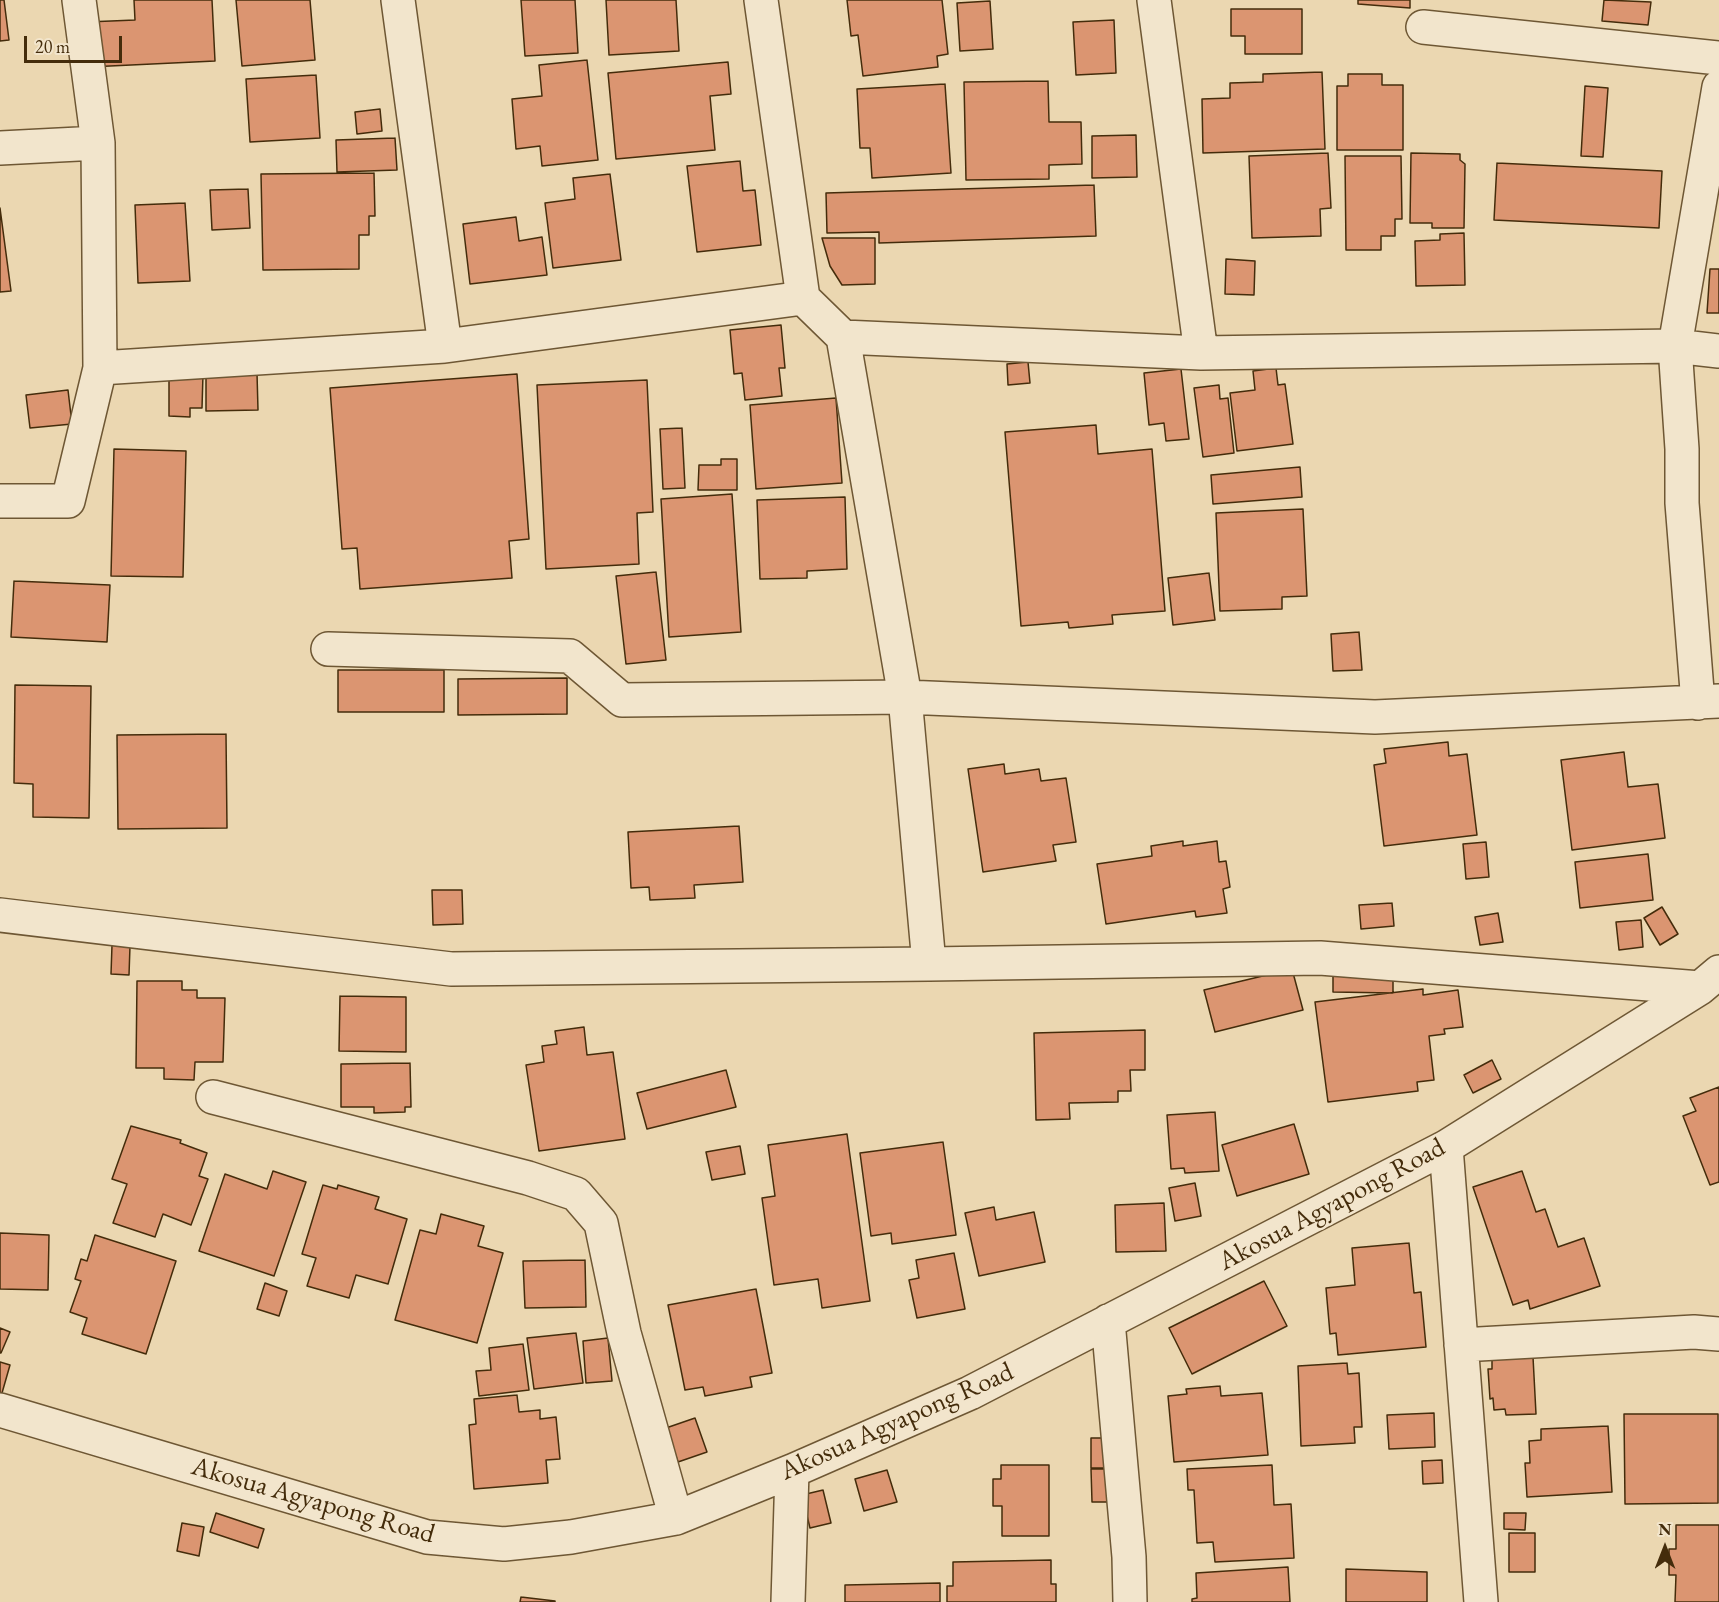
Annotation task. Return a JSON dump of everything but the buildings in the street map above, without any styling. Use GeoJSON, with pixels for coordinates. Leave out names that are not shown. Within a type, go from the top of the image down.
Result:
{"type":"FeatureCollection","features":[{"type":"Feature","properties":{"kind":"street"},"geometry":{"type":"LineString","coordinates":[[0,501],[68,501],[100,368],[98,142],[79,0]]}},
{"type":"Feature","properties":{"kind":"street"},"geometry":{"type":"LineString","coordinates":[[398,0],[445,346]]}},
{"type":"Feature","properties":{"kind":"street"},"geometry":{"type":"LineString","coordinates":[[761,0],[803,298],[843,338],[905,697],[929,964]]}},
{"type":"Feature","properties":{"kind":"street"},"geometry":{"type":"LineString","coordinates":[[1154,0],[1201,353]]}},
{"type":"Feature","properties":{"kind":"street"},"geometry":{"type":"LineString","coordinates":[[1423,27],[1719,58]]}},
{"type":"Feature","properties":{"kind":"street"},"geometry":{"type":"LineString","coordinates":[[328,649],[570,656],[622,700],[905,697],[1375,717],[1709,702],[1682,503],[1682,449],[1675,346],[1719,87]]}},
{"type":"Feature","properties":{"kind":"street"},"geometry":{"type":"LineString","coordinates":[[0,148],[98,142]]}},
{"type":"Feature","properties":{"kind":"street"},"geometry":{"type":"LineString","coordinates":[[100,368],[445,346],[803,298]]}},
{"type":"Feature","properties":{"kind":"street"},"geometry":{"type":"LineString","coordinates":[[843,338],[1201,353],[1675,346],[1719,351]]}},
{"type":"Feature","properties":{"kind":"street"},"geometry":{"type":"LineString","coordinates":[[0,915],[451,969],[1320,958],[1709,980]]}},
{"type":"Feature","properties":{"kind":"street","name":"Akosua Agyapong Road"},"geometry":{"type":"LineString","coordinates":[[0,1410],[427,1537],[504,1544],[571,1537],[676,1518],[792,1471],[970,1393],[1446,1147],[1709,980]]}},
{"type":"Feature","properties":{"kind":"street"},"geometry":{"type":"LineString","coordinates":[[213,1097],[528,1178],[576,1194],[601,1223],[624,1333],[676,1518]]}},
{"type":"Feature","properties":{"kind":"street"},"geometry":{"type":"LineString","coordinates":[[1446,1147],[1481,1602]]}},
{"type":"Feature","properties":{"kind":"street"},"geometry":{"type":"LineString","coordinates":[[1108,1321],[1129,1557],[1130,1602]]}},
{"type":"Feature","properties":{"kind":"street"},"geometry":{"type":"LineString","coordinates":[[1461,1346],[1694,1332],[1719,1334]]}},
{"type":"Feature","properties":{"kind":"street"},"geometry":{"type":"LineString","coordinates":[[788,1602],[792,1471]]}}]}
